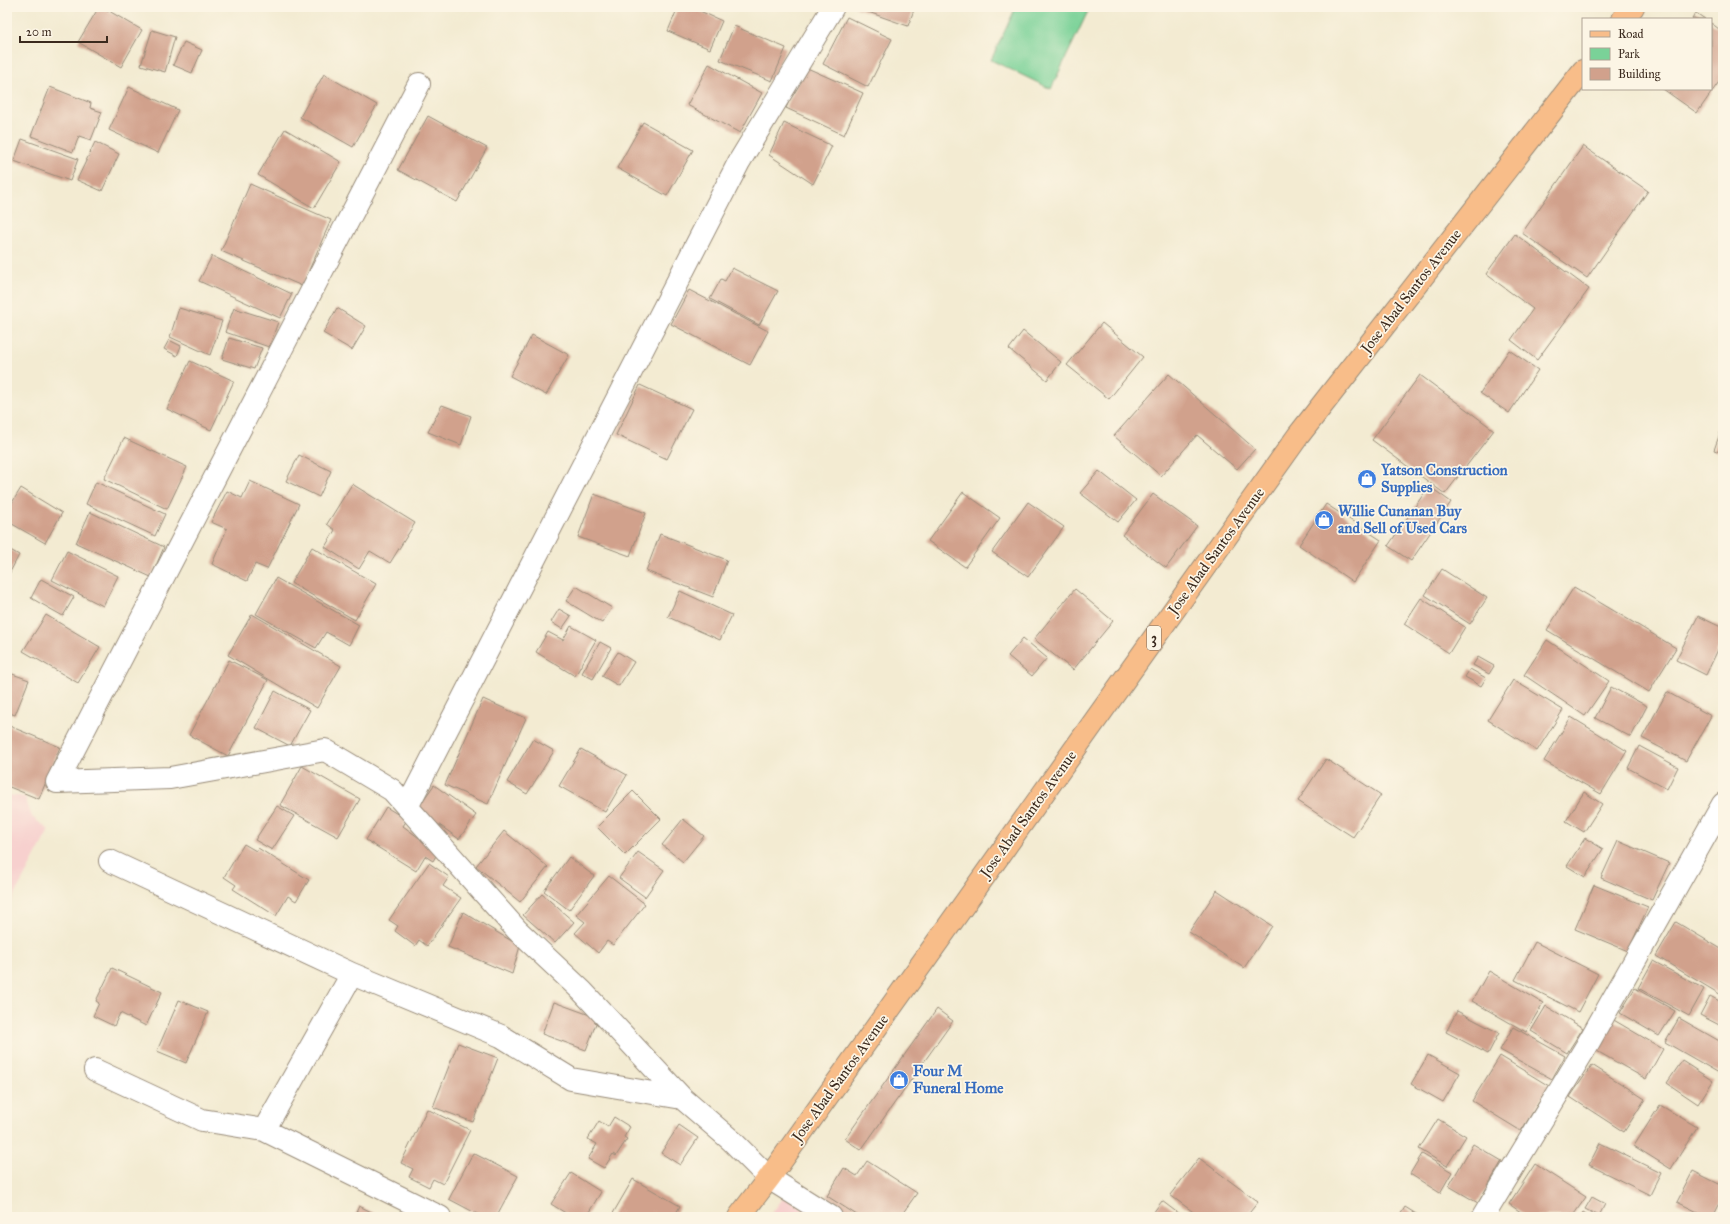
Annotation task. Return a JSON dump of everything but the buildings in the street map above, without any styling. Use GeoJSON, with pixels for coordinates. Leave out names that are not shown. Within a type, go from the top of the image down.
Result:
{"type":"FeatureCollection","features":[{"type":"Feature","properties":{"kind":"main road"},"geometry":{"type":"LineString","coordinates":[[1624,18],[1632,7]]}},
{"type":"Feature","properties":{"kind":"main road","name":"Jose Abad Santos Avenue"},"geometry":{"type":"LineString","coordinates":[[739,1217],[769,1178],[1298,436],[1582,72]]}},
{"type":"Feature","properties":{"kind":"street"},"geometry":{"type":"LineString","coordinates":[[407,807],[739,162],[833,7]]}},
{"type":"Feature","properties":{"kind":"street"},"geometry":{"type":"LineString","coordinates":[[419,84],[56,782],[170,778],[325,750],[392,790],[518,930],[582,991],[682,1098],[732,1141],[769,1178],[831,1217]]}},
{"type":"Feature","properties":{"kind":"street"},"geometry":{"type":"LineString","coordinates":[[1483,1217],[1586,1047],[1723,804]]}},
{"type":"Feature","properties":{"kind":"street"},"geometry":{"type":"LineString","coordinates":[[110,861],[352,974],[501,1036],[571,1079],[682,1098]]}},
{"type":"Feature","properties":{"kind":"street"},"geometry":{"type":"LineString","coordinates":[[264,1130],[352,974]]}},
{"type":"Feature","properties":{"kind":"street"},"geometry":{"type":"LineString","coordinates":[[95,1070],[202,1120],[264,1130],[440,1217]]}},
{"type":"Feature","properties":{"kind":"shaded area"},"geometry":{"type":"Polygon","coordinates":[[[7,795],[25,797],[32,817],[49,830],[7,909],[7,795]]]}},
{"type":"Feature","properties":{"kind":"shaded area"},"geometry":{"type":"Polygon","coordinates":[[[784,1197],[818,1217],[769,1217],[784,1197]]]}},
{"type":"Feature","properties":{"kind":"green space"},"geometry":{"type":"Polygon","coordinates":[[[1016,7],[1090,7],[1051,89],[991,60],[1016,7]]]}},
{"type":"Feature","properties":{"kind":"place","name":"Yatson Construction Supplies"},"geometry":{"type":"Point","coordinates":[1367,479]}},
{"type":"Feature","properties":{"kind":"place","name":"Willie Cunanan Buy and Sell of Used Cars"},"geometry":{"type":"Point","coordinates":[1324,520]}},
{"type":"Feature","properties":{"kind":"place","name":"Four M Funeral Home"},"geometry":{"type":"Point","coordinates":[899,1080]}}]}
